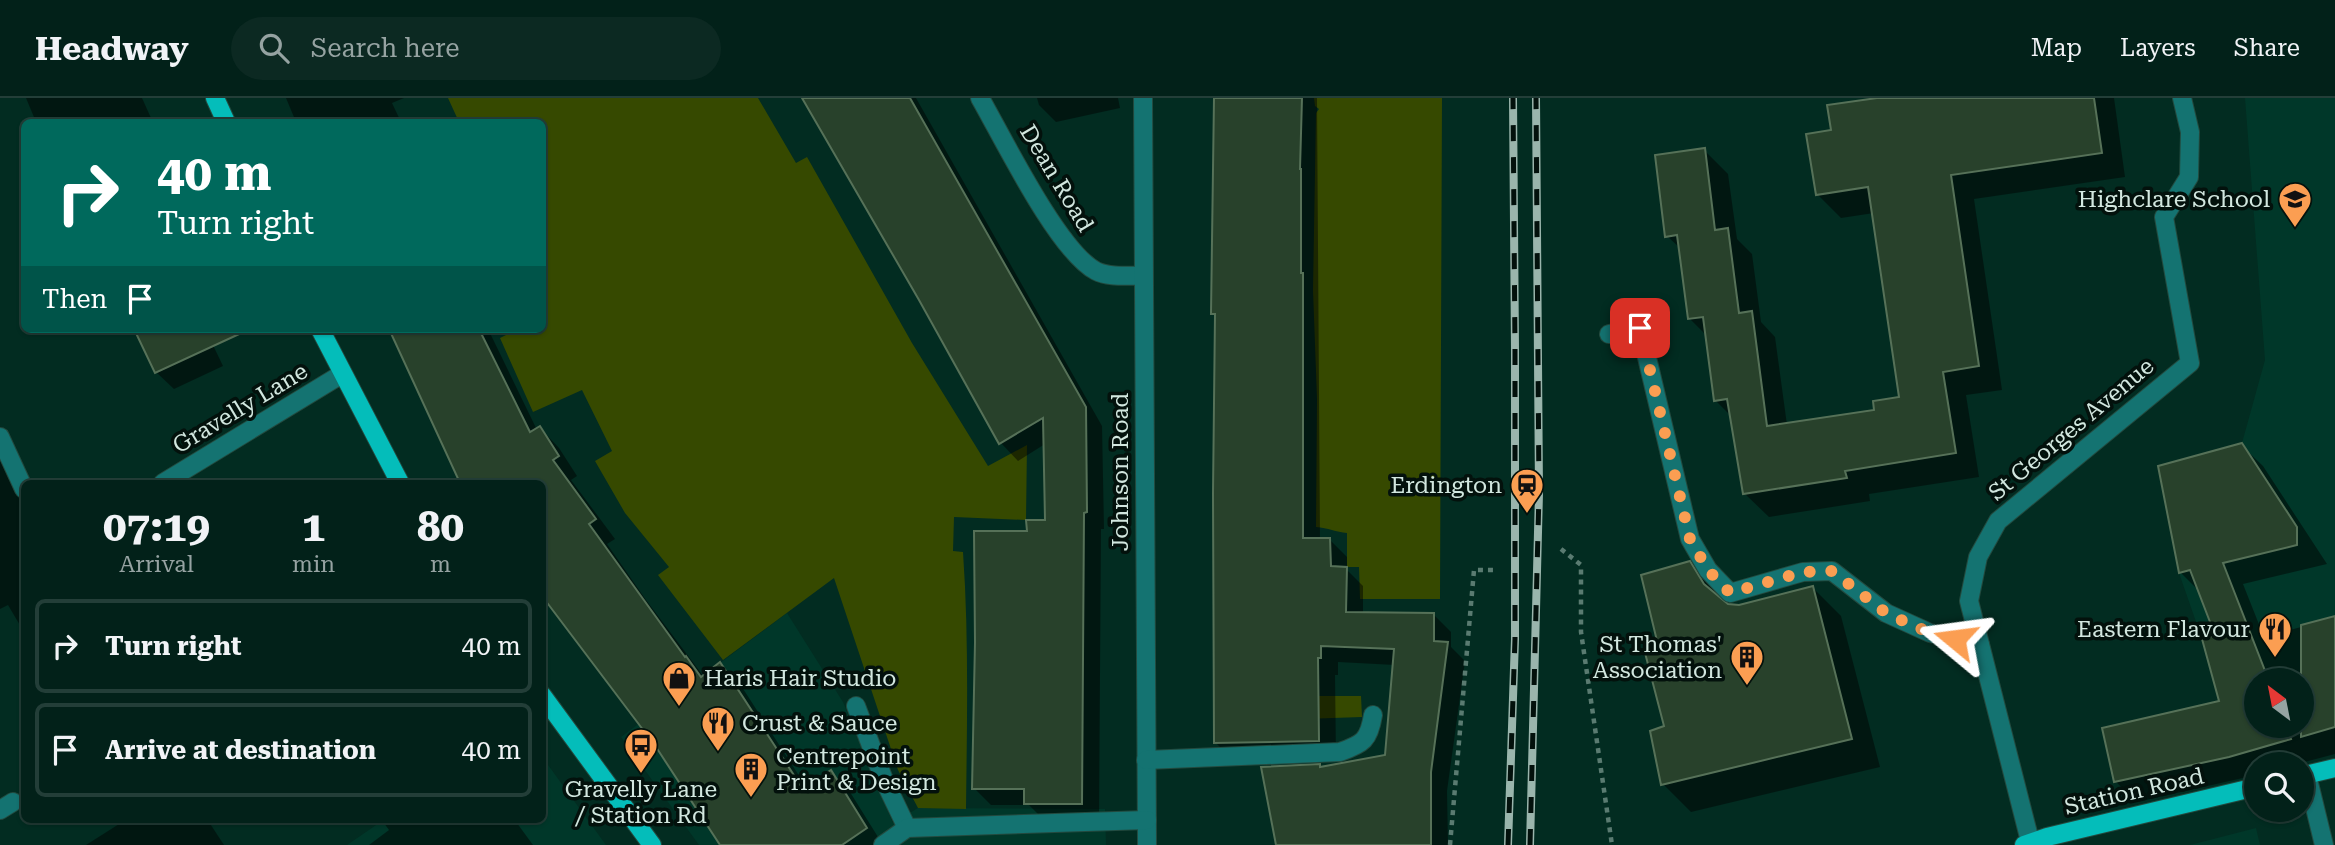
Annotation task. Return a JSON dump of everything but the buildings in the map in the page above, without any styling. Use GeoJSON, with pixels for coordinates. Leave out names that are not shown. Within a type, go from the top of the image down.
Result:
{"type":"FeatureCollection","features":[{"type":"Feature","properties":{"kind":"main road"},"geometry":{"type":"LineString","coordinates":[[215,98],[225,119]]}},
{"type":"Feature","properties":{"kind":"main road","name":"Gravelly Lane"},"geometry":{"type":"LineString","coordinates":[[322,333],[398,480]]}},
{"type":"Feature","properties":{"kind":"main road"},"geometry":{"type":"LineString","coordinates":[[546,700],[652,845]]}},
{"type":"Feature","properties":{"kind":"main road"},"geometry":{"type":"LineString","coordinates":[[2314,773],[2335,768]]}},
{"type":"Feature","properties":{"kind":"main road","name":"Station Road"},"geometry":{"type":"LineString","coordinates":[[2028,844],[2047,837],[2244,790]]}},
{"type":"Feature","properties":{"kind":"street","name":"Dean Road"},"geometry":{"type":"LineString","coordinates":[[981,98],[1047,215],[1073,252],[1093,270],[1105,275],[1143,276]]}},
{"type":"Feature","properties":{"kind":"street","name":"Johnson Road"},"geometry":{"type":"LineString","coordinates":[[1143,98],[1147,845]]}},
{"type":"Feature","properties":{"kind":"street","name":"St Georges Avenue"},"geometry":{"type":"LineString","coordinates":[[2028,844],[1969,601],[1978,558],[1998,521],[2190,363],[2164,217],[2189,177],[2190,132],[2182,98]]}},
{"type":"Feature","properties":{"kind":"street"},"geometry":{"type":"LineString","coordinates":[[1609,334],[1640,328],[1690,539],[1708,570],[1730,593],[1803,572],[1832,571],[1886,613],[1930,633],[1980,645]]}},
{"type":"Feature","properties":{"kind":"street","name":"Gravelly Lane"},"geometry":{"type":"LineString","coordinates":[[168,480],[342,374]]}},
{"type":"Feature","properties":{"kind":"street"},"geometry":{"type":"LineString","coordinates":[[0,438],[21,483]]}},
{"type":"Feature","properties":{"kind":"street"},"geometry":{"type":"LineString","coordinates":[[856,706],[884,780],[907,828]]}},
{"type":"Feature","properties":{"kind":"street"},"geometry":{"type":"LineString","coordinates":[[1146,760],[1340,752],[1359,745],[1371,733],[1374,715]]}},
{"type":"Feature","properties":{"kind":"street"},"geometry":{"type":"LineString","coordinates":[[2314,810],[2324,845]]}},
{"type":"Feature","properties":{"kind":"street"},"geometry":{"type":"LineString","coordinates":[[883,845],[907,828],[1147,820]]}},
{"type":"Feature","properties":{"kind":"path"},"geometry":{"type":"LineString","coordinates":[[1560,549],[1581,565],[1581,632],[1612,845]]}},
{"type":"Feature","properties":{"kind":"path"},"geometry":{"type":"LineString","coordinates":[[1450,845],[1474,570],[1497,570]]}},
{"type":"Feature","properties":{"kind":"shaded area"},"geometry":{"type":"Polygon","coordinates":[[[2245,98],[2335,98],[2335,727],[2314,732],[2314,668],[2244,668],[2244,738],[2291,738],[2242,754],[2222,711],[2202,639],[2179,573],[2158,466],[2242,443],[2265,360],[2245,98]]]}},
{"type":"Feature","properties":{"kind":"shaded area"},"geometry":{"type":"Polygon","coordinates":[[[787,613],[843,702],[893,823],[918,808],[1105,809],[1106,845],[699,845],[621,737],[787,613]]]}},
{"type":"Feature","properties":{"kind":"shaded area"},"geometry":{"type":"Polygon","coordinates":[[[546,762],[606,845],[347,845],[379,823],[546,823],[546,762]]]}},
{"type":"Feature","properties":{"kind":"shaded area"},"geometry":{"type":"Polygon","coordinates":[[[2256,828],[2260,845],[2190,845],[2256,828]]]}},
{"type":"Feature","properties":{"kind":"green space"},"geometry":{"type":"Polygon","coordinates":[[[448,98],[758,98],[796,163],[807,157],[912,343],[988,466],[1027,445],[1026,520],[954,517],[953,551],[963,552],[965,584],[966,809],[918,808],[898,770],[834,578],[723,660],[658,575],[669,567],[625,513],[595,461],[612,451],[582,390],[533,412],[500,338],[510,333],[546,333],[546,119],[458,119],[448,98]]]}},
{"type":"Feature","properties":{"kind":"green space"},"geometry":{"type":"Polygon","coordinates":[[[1314,98],[1442,98],[1440,599],[1360,599],[1359,567],[1347,567],[1347,533],[1316,527],[1317,399],[1313,290],[1316,113],[1319,109],[1315,106],[1314,98]]]}},
{"type":"Feature","properties":{"kind":"green space"},"geometry":{"type":"Polygon","coordinates":[[[1304,696],[1361,696],[1362,717],[1304,719],[1304,696]]]}},
{"type":"Feature","properties":{"kind":"railway"},"geometry":{"type":"LineString","coordinates":[[1508,845],[1515,639],[1513,98]]}},
{"type":"Feature","properties":{"kind":"railway"},"geometry":{"type":"LineString","coordinates":[[1530,845],[1539,493],[1536,98]]}},
{"type":"Feature","properties":{"kind":"place","name":"Highclare School"},"geometry":{"type":"Point","coordinates":[2295,229]}},
{"type":"Feature","properties":{"kind":"place","name":"Erdington"},"geometry":{"type":"Point","coordinates":[1527,515]}},
{"type":"Feature","properties":{"kind":"place","name":"Eastern Flavour"},"geometry":{"type":"Point","coordinates":[2275,659]}},
{"type":"Feature","properties":{"kind":"place","name":"St Thomas' Association"},"geometry":{"type":"Point","coordinates":[1747,687]}},
{"type":"Feature","properties":{"kind":"place","name":"Haris Hair Studio"},"geometry":{"type":"Point","coordinates":[679,708]}},
{"type":"Feature","properties":{"kind":"place","name":"Crust & Sauce"},"geometry":{"type":"Point","coordinates":[718,753]}},
{"type":"Feature","properties":{"kind":"place","name":"Gravelly Lane / Station Rd"},"geometry":{"type":"Point","coordinates":[641,775]}},
{"type":"Feature","properties":{"kind":"place","name":"Centrepoint Print & Design"},"geometry":{"type":"Point","coordinates":[751,799]}},
{"type":"Feature","properties":{"kind":"route"},"geometry":{"type":"LineString","coordinates":[[1640,328],[1690,539],[1708,570],[1730,593],[1803,572],[1832,571],[1886,613],[1930,633],[1955,639]]}}]}
